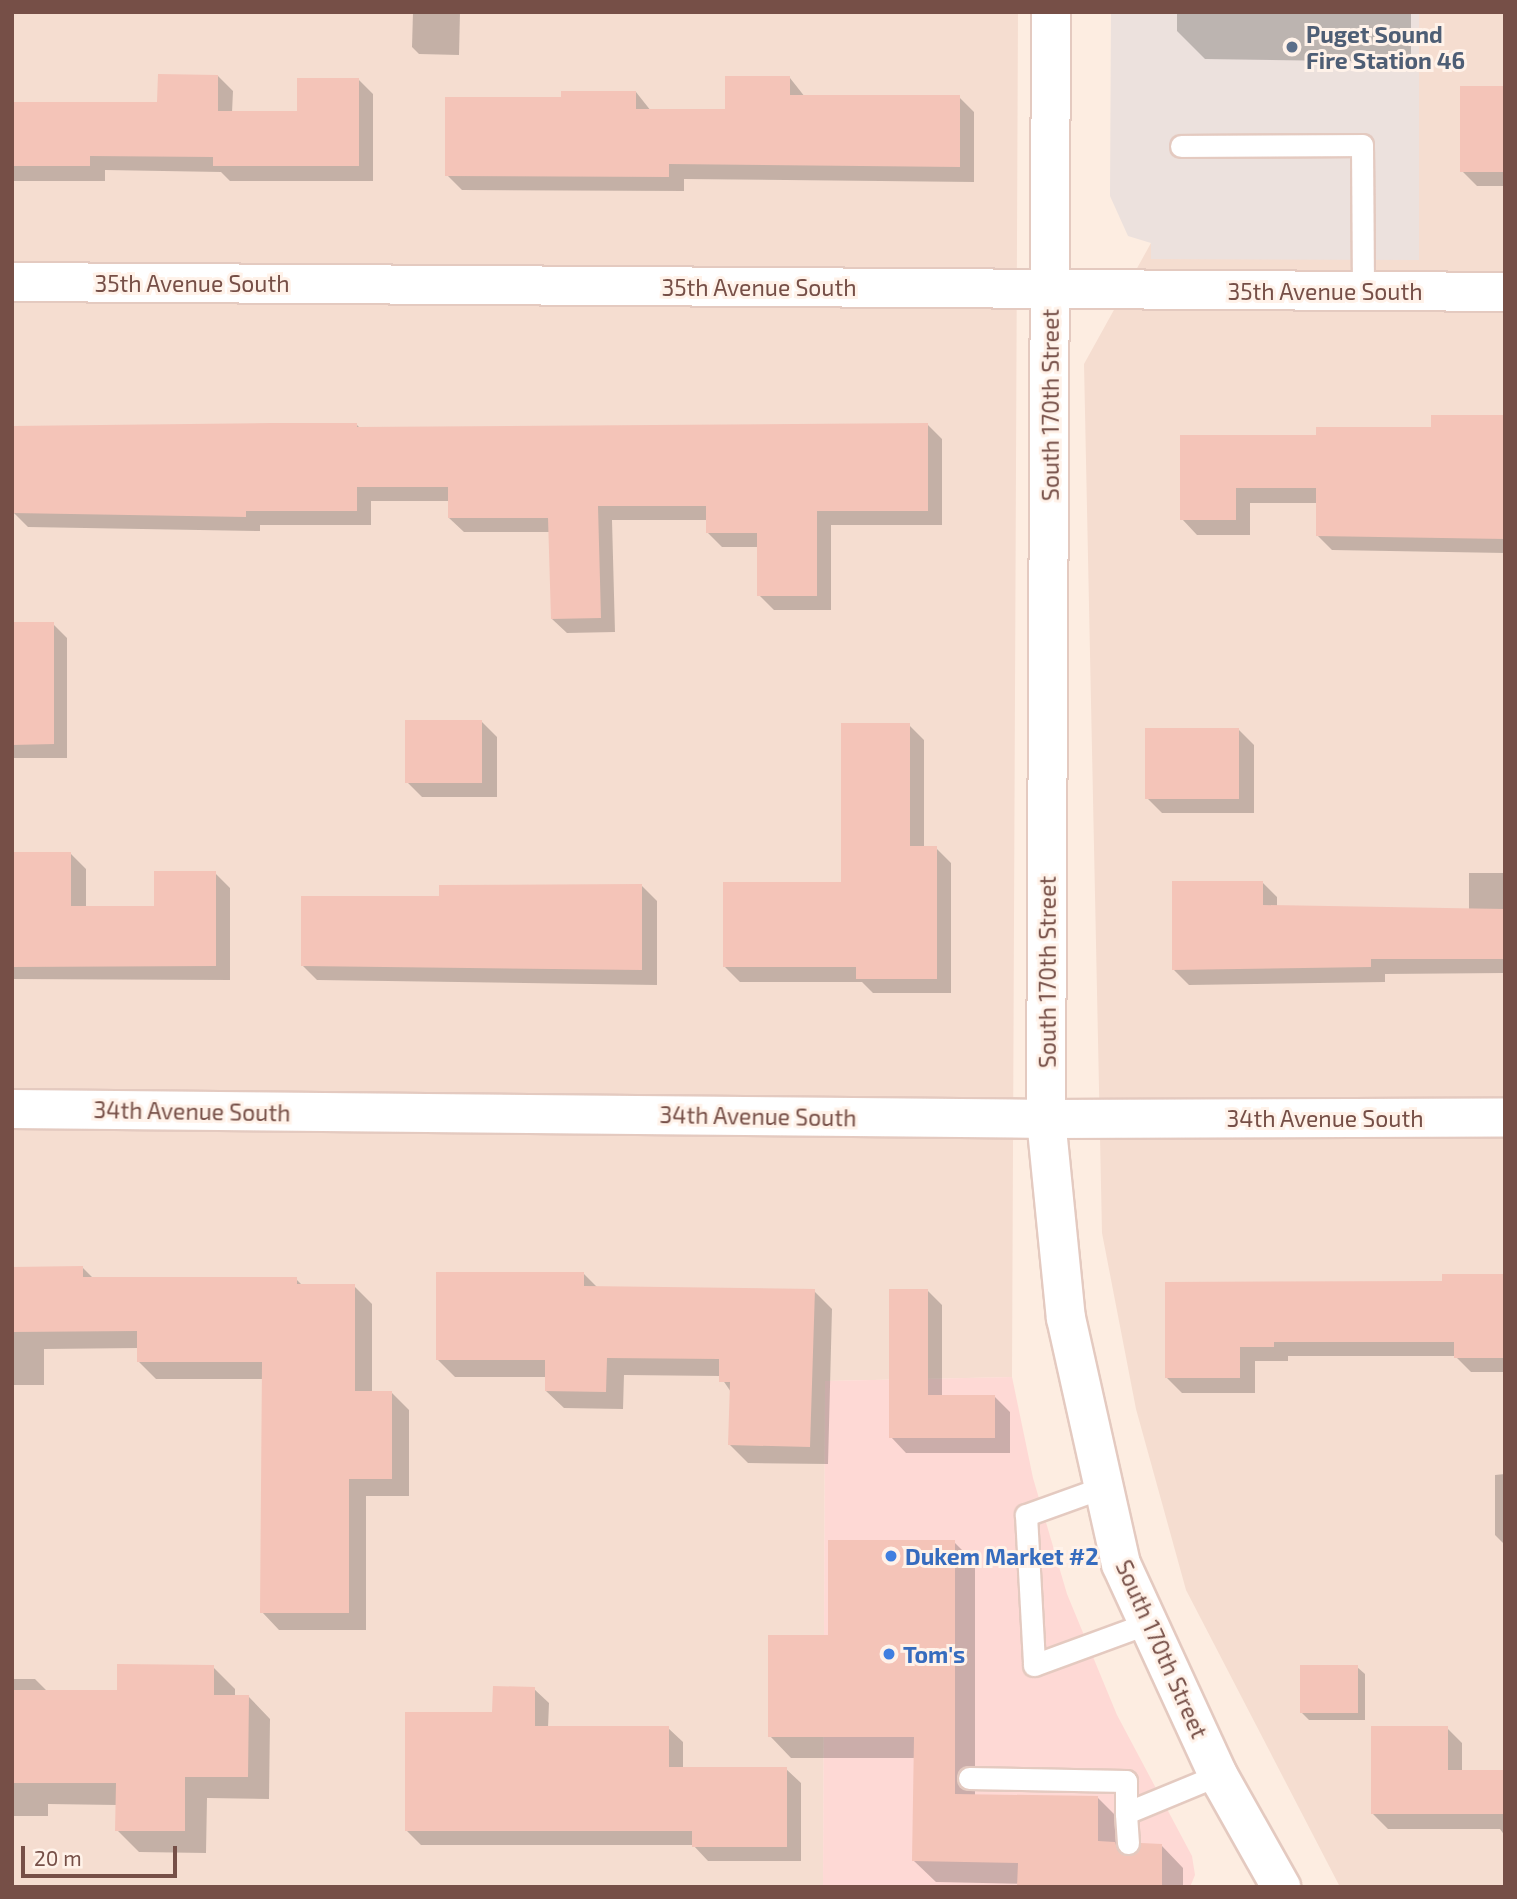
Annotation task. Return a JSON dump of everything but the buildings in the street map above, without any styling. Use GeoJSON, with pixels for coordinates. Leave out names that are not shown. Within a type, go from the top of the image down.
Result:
{"type":"FeatureCollection","features":[{"type":"Feature","properties":{"kind":"street","name":"South 170th Street"},"geometry":{"type":"LineString","coordinates":[[1051,12],[1046,1119],[1066,1318],[1121,1564],[1218,1774],[1281,1887]]}},
{"type":"Feature","properties":{"kind":"street","name":"35th Avenue South"},"geometry":{"type":"LineString","coordinates":[[12,282],[1505,292]]}},
{"type":"Feature","properties":{"kind":"street","name":"34th Avenue South"},"geometry":{"type":"LineString","coordinates":[[12,1109],[1046,1119],[1505,1117]]}},
{"type":"Feature","properties":{"kind":"lane"},"geometry":{"type":"LineString","coordinates":[[1181,146],[1362,145],[1363,291]]}},
{"type":"Feature","properties":{"kind":"lane"},"geometry":{"type":"LineString","coordinates":[[1104,1487],[1026,1515],[1034,1665],[1149,1623]]}},
{"type":"Feature","properties":{"kind":"lane"},"geometry":{"type":"LineString","coordinates":[[1126,1813],[1218,1774]]}},
{"type":"Feature","properties":{"kind":"lane"},"geometry":{"type":"LineString","coordinates":[[970,1778],[1126,1781],[1128,1843]]}},
{"type":"Feature","properties":{"kind":"shaded area"},"geometry":{"type":"Polygon","coordinates":[[[12,12],[1018,12],[1012,1377],[825,1381],[823,1887],[12,1887],[12,12]]]}},
{"type":"Feature","properties":{"kind":"shaded area"},"geometry":{"type":"Polygon","coordinates":[[[1111,12],[1419,12],[1419,260],[1151,259],[1151,243],[1128,236],[1110,196],[1111,12]]]}},
{"type":"Feature","properties":{"kind":"shaded area"},"geometry":{"type":"Polygon","coordinates":[[[1419,12],[1505,12],[1505,1887],[1340,1887],[1186,1590],[1136,1409],[1102,1233],[1084,364],[1151,243],[1418,259],[1419,12]]]}},
{"type":"Feature","properties":{"kind":"shaded area"},"geometry":{"type":"Polygon","coordinates":[[[1012,1377],[1033,1478],[1067,1594],[1117,1715],[1192,1856],[1195,1875],[1190,1887],[823,1887],[825,1381],[1012,1377]]]}},
{"type":"Feature","properties":{"kind":"place","name":"Puget Sound Fire Station 46"},"geometry":{"type":"Point","coordinates":[1292,47]}},
{"type":"Feature","properties":{"kind":"place","name":"Dukem Market #2"},"geometry":{"type":"Point","coordinates":[891,1556]}},
{"type":"Feature","properties":{"kind":"place","name":"Tom's"},"geometry":{"type":"Point","coordinates":[889,1654]}}]}
